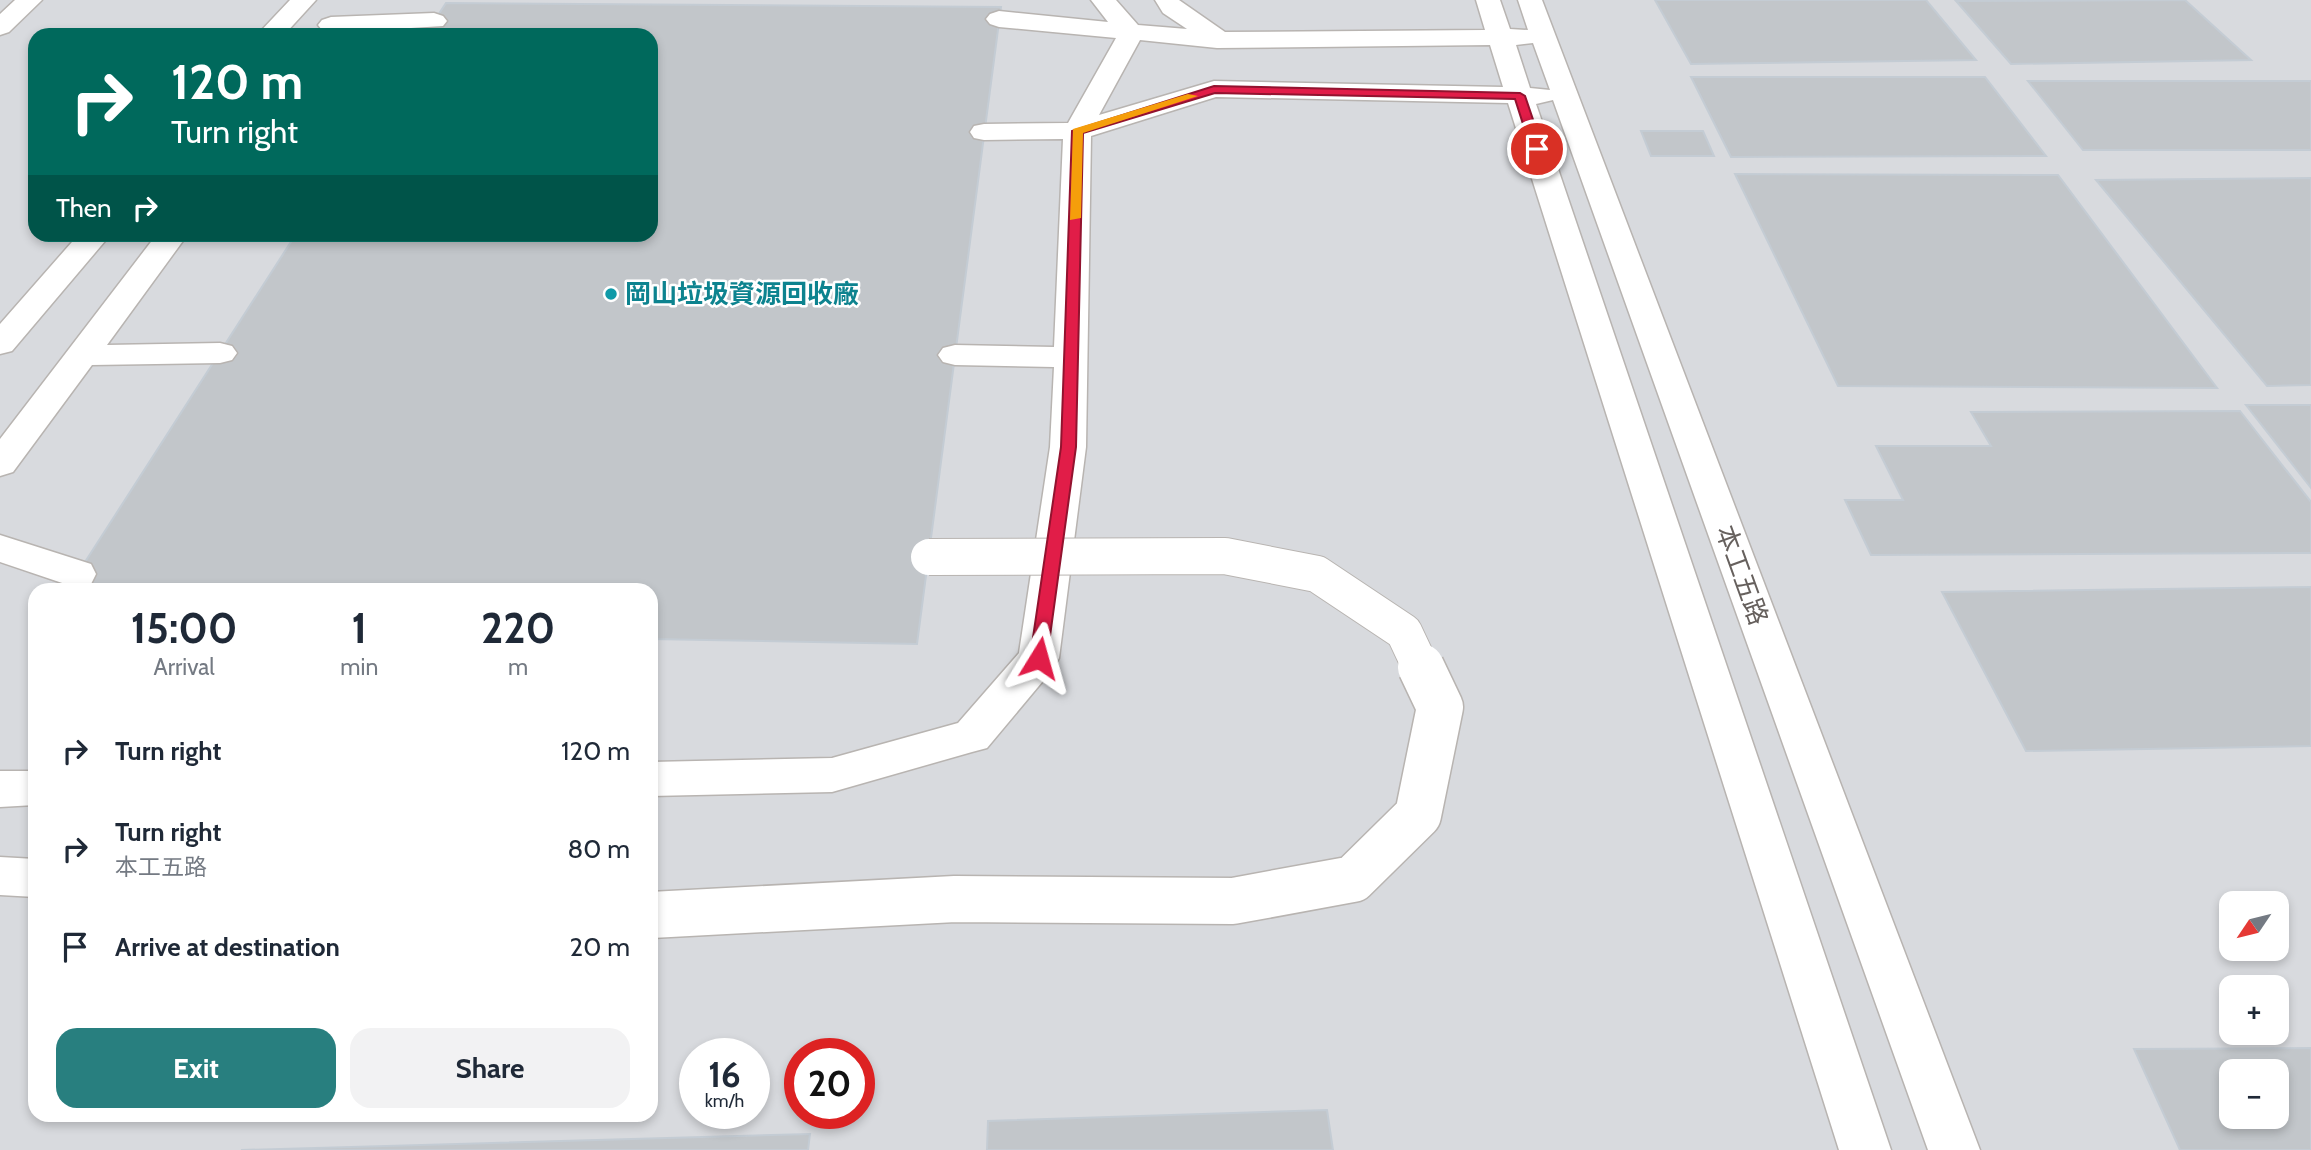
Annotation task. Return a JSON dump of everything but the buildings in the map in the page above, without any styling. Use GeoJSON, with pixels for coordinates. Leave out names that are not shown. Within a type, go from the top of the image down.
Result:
{"type":"FeatureCollection","features":[{"type":"Feature","properties":{"kind":"street"},"geometry":{"type":"LineString","coordinates":[[0,27],[30,0]]}},
{"type":"Feature","properties":{"kind":"street"},"geometry":{"type":"LineString","coordinates":[[277,28],[304,0]]}},
{"type":"Feature","properties":{"kind":"street"},"geometry":{"type":"LineString","coordinates":[[329,28],[356,0]]}},
{"type":"Feature","properties":{"kind":"street"},"geometry":{"type":"LineString","coordinates":[[1103,0],[1131,33]]}},
{"type":"Feature","properties":{"kind":"street"},"geometry":{"type":"LineString","coordinates":[[1167,0],[1172,8],[1219,40]]}},
{"type":"Feature","properties":{"kind":"street"},"geometry":{"type":"LineString","coordinates":[[1488,0],[1865,1150]]}},
{"type":"Feature","properties":{"kind":"street","name":"本工五路"},"geometry":{"type":"LineString","coordinates":[[1530,0],[1954,1150]]}},
{"type":"Feature","properties":{"kind":"street"},"geometry":{"type":"LineString","coordinates":[[999,19],[1219,40],[1544,37]]}},
{"type":"Feature","properties":{"kind":"street"},"geometry":{"type":"LineString","coordinates":[[351,28],[434,21]]}},
{"type":"Feature","properties":{"kind":"street"},"geometry":{"type":"LineString","coordinates":[[658,779],[832,775],[972,736],[1039,658],[1069,447],[1077,131],[1131,33]]}},
{"type":"Feature","properties":{"kind":"street"},"geometry":{"type":"LineString","coordinates":[[984,132],[1077,131],[1214,89],[1566,97]]}},
{"type":"Feature","properties":{"kind":"street"},"geometry":{"type":"LineString","coordinates":[[0,344],[89,242]]}},
{"type":"Feature","properties":{"kind":"street"},"geometry":{"type":"LineString","coordinates":[[0,464],[167,242]]}},
{"type":"Feature","properties":{"kind":"street"},"geometry":{"type":"LineString","coordinates":[[83,355],[220,353]]}},
{"type":"Feature","properties":{"kind":"street"},"geometry":{"type":"LineString","coordinates":[[955,355],[1070,358]]}},
{"type":"Feature","properties":{"kind":"street"},"geometry":{"type":"LineString","coordinates":[[0,548],[77,573]]}},
{"type":"Feature","properties":{"kind":"street"},"geometry":{"type":"LineString","coordinates":[[658,915],[954,899],[1233,901],[1353,879],[1418,815],[1440,707],[1404,632],[1317,574],[1225,556],[929,557]]}},
{"type":"Feature","properties":{"kind":"street"},"geometry":{"type":"LineString","coordinates":[[0,789],[28,788]]}},
{"type":"Feature","properties":{"kind":"street"},"geometry":{"type":"LineString","coordinates":[[0,876],[28,878]]}},
{"type":"Feature","properties":{"kind":"shaded area"},"geometry":{"type":"Polygon","coordinates":[[[0,0],[2311,0],[2311,1150],[0,1150],[0,0]]]}},
{"type":"Feature","properties":{"kind":"slow traffic"},"geometry":{"type":"LineString","coordinates":[[1075,218],[1077,131],[1192,96]]}},
{"type":"Feature","properties":{"kind":"place","name":"岡山垃圾資源回收廠"},"geometry":{"type":"Point","coordinates":[611,294]}},
{"type":"Feature","properties":{"kind":"route"},"geometry":{"type":"LineString","coordinates":[[1039,658],[1069,447],[1077,131],[1214,89],[1520,96],[1537,149]]}}]}
